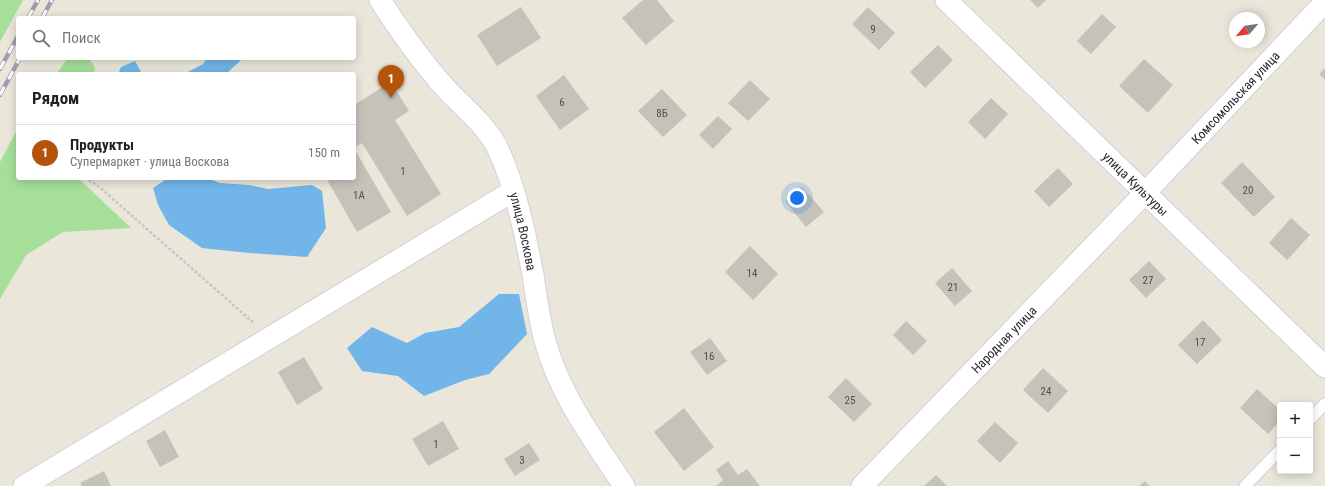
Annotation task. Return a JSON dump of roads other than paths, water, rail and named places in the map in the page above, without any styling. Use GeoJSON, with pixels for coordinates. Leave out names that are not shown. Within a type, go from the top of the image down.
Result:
{"type":"FeatureCollection","features":[{"type":"Feature","properties":{"kind":"street","name":"улица Воскова"},"geometry":{"type":"LineString","coordinates":[[380,0],[409,42],[446,89],[480,124],[497,148],[513,190],[531,265],[544,337],[556,376],[584,426],[624,486]]}},
{"type":"Feature","properties":{"kind":"street","name":"улица Культуры"},"geometry":{"type":"LineString","coordinates":[[946,0],[1325,367]]}},
{"type":"Feature","properties":{"kind":"street","name":"Комсомольская улица"},"geometry":{"type":"LineString","coordinates":[[1146,192],[1325,2]]}},
{"type":"Feature","properties":{"kind":"street"},"geometry":{"type":"LineString","coordinates":[[24,486],[513,190]]}},
{"type":"Feature","properties":{"kind":"street","name":"Народная улица"},"geometry":{"type":"LineString","coordinates":[[862,486],[1146,192]]}},
{"type":"Feature","properties":{"kind":"lane"},"geometry":{"type":"LineString","coordinates":[[1313,416],[1325,404]]}},
{"type":"Feature","properties":{"kind":"lane"},"geometry":{"type":"LineString","coordinates":[[1245,486],[1277,453]]}},
{"type":"Feature","properties":{"kind":"water"},"geometry":{"type":"Polygon","coordinates":[[[206,60],[241,60],[228,72],[188,72],[203,64],[206,60]]]}},
{"type":"Feature","properties":{"kind":"water"},"geometry":{"type":"Polygon","coordinates":[[[135,61],[141,72],[119,72],[121,67],[135,61]]]}},
{"type":"Feature","properties":{"kind":"water"},"geometry":{"type":"Polygon","coordinates":[[[165,180],[212,180],[220,183],[249,185],[268,189],[312,185],[322,191],[326,228],[307,257],[202,248],[169,225],[158,205],[153,188],[165,180]]]}},
{"type":"Feature","properties":{"kind":"water"},"geometry":{"type":"Polygon","coordinates":[[[499,294],[519,294],[527,334],[489,374],[465,380],[424,396],[398,376],[362,371],[347,348],[372,327],[407,343],[425,333],[459,327],[499,294]]]}},
{"type":"Feature","properties":{"kind":"railway"},"geometry":{"type":"LineString","coordinates":[[29,16],[38,0]]}},
{"type":"Feature","properties":{"kind":"railway"},"geometry":{"type":"LineString","coordinates":[[43,16],[52,0]]}},
{"type":"Feature","properties":{"kind":"railway"},"geometry":{"type":"LineString","coordinates":[[0,69],[16,40]]}},
{"type":"Feature","properties":{"kind":"railway"},"geometry":{"type":"LineString","coordinates":[[0,95],[19,60]]}},
{"type":"Feature","properties":{"kind":"place","name":"Продукты"},"geometry":{"type":"Point","coordinates":[391,98]}}]}
